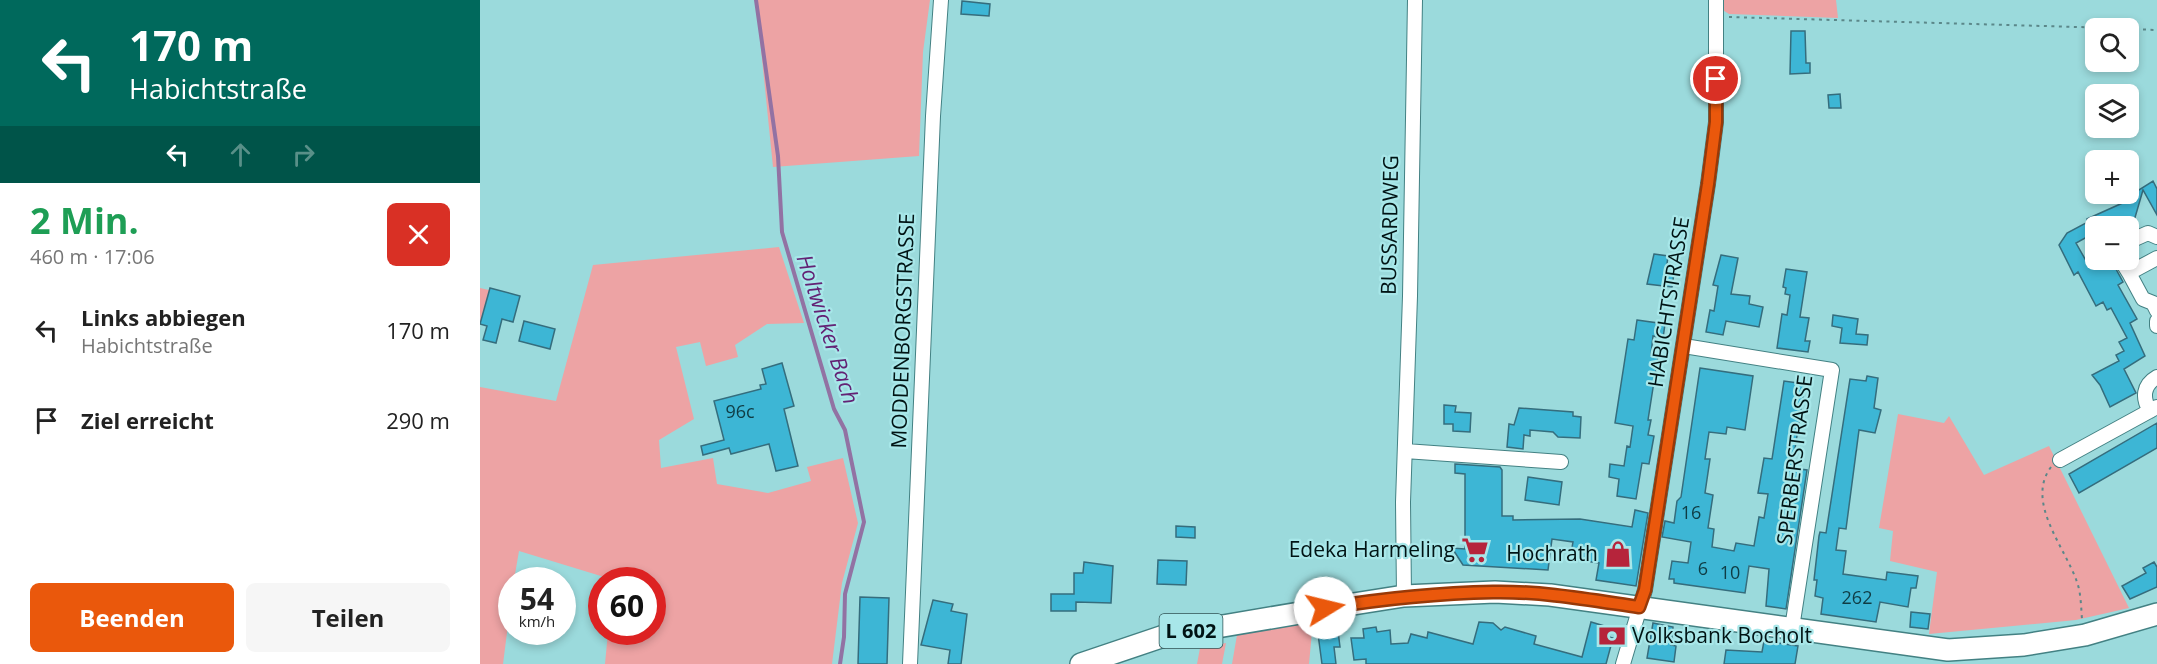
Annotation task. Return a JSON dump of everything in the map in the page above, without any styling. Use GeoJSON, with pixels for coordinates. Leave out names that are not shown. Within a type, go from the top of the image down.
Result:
{"type":"FeatureCollection","features":[{"type":"Feature","properties":{"kind":"main road","name":"L 602"},"geometry":{"type":"LineString","coordinates":[[1081,664],[1164,636],[1404,596],[1495,592],[1550,595],[1973,655],[2085,635],[2157,614]]}},
{"type":"Feature","properties":{"kind":"street","name":"MODDENBORGSTRASSE"},"geometry":{"type":"LineString","coordinates":[[910,664],[932,128],[941,0]]}},
{"type":"Feature","properties":{"kind":"street","name":"BUSSARDWEG"},"geometry":{"type":"LineString","coordinates":[[1404,596],[1415,0]]}},
{"type":"Feature","properties":{"kind":"street","name":"HABICHTSTRASSE"},"geometry":{"type":"LineString","coordinates":[[1623,664],[1645,590],[1684,346],[1716,122],[1716,0]]}},
{"type":"Feature","properties":{"kind":"street"},"geometry":{"type":"LineString","coordinates":[[2139,237],[2148,233],[2157,237]]}},
{"type":"Feature","properties":{"kind":"street"},"geometry":{"type":"LineString","coordinates":[[2129,273],[2157,258]]}},
{"type":"Feature","properties":{"kind":"street"},"geometry":{"type":"LineString","coordinates":[[2127,270],[2143,299],[2153,303],[2157,311]]}},
{"type":"Feature","properties":{"kind":"street"},"geometry":{"type":"LineString","coordinates":[[2157,321],[2157,326]]}},
{"type":"Feature","properties":{"kind":"street","name":"SPERBERSTRASSE"},"geometry":{"type":"LineString","coordinates":[[1684,346],[1832,370],[1792,628]]}},
{"type":"Feature","properties":{"kind":"street"},"geometry":{"type":"LineString","coordinates":[[2060,460],[2153,409],[2144,399],[2147,385],[2157,377]]}},
{"type":"Feature","properties":{"kind":"street"},"geometry":{"type":"LineString","coordinates":[[1405,451],[1561,462]]}},
{"type":"Feature","properties":{"kind":"path"},"geometry":{"type":"LineString","coordinates":[[1716,16],[2085,27]]}},
{"type":"Feature","properties":{"kind":"path"},"geometry":{"type":"LineString","coordinates":[[2139,29],[2157,30]]}},
{"type":"Feature","properties":{"kind":"path"},"geometry":{"type":"LineString","coordinates":[[2060,460],[2055,462],[2043,478],[2042,501],[2078,584],[2085,635]]}},
{"type":"Feature","properties":{"kind":"shaded area"},"geometry":{"type":"Polygon","coordinates":[[[756,0],[930,0],[923,52],[919,156],[773,167],[756,0]]]}},
{"type":"Feature","properties":{"kind":"shaded area"},"geometry":{"type":"Polygon","coordinates":[[[1721,0],[1836,0],[1838,18],[1729,14],[1721,9],[1721,0]]]}},
{"type":"Feature","properties":{"kind":"shaded area"},"geometry":{"type":"Polygon","coordinates":[[[779,247],[804,323],[767,324],[735,345],[738,357],[706,366],[700,342],[676,347],[694,419],[659,440],[661,468],[713,458],[717,484],[768,493],[811,481],[807,467],[843,458],[858,523],[842,583],[832,664],[605,664],[607,645],[666,645],[666,567],[588,567],[588,572],[519,551],[516,567],[498,567],[498,645],[505,645],[503,664],[480,664],[480,387],[556,401],[593,265],[779,247]]]}},
{"type":"Feature","properties":{"kind":"shaded area"},"geometry":{"type":"Polygon","coordinates":[[[480,288],[489,290],[480,324],[480,288]]]}},
{"type":"Feature","properties":{"kind":"shaded area"},"geometry":{"type":"Polygon","coordinates":[[[1898,414],[1944,423],[1949,416],[1984,475],[2049,446],[2129,608],[2076,620],[1929,634],[1937,572],[1890,561],[1893,531],[1879,528],[1898,414]]]}},
{"type":"Feature","properties":{"kind":"shaded area"},"geometry":{"type":"Polygon","coordinates":[[[1313,621],[1309,664],[1232,664],[1237,635],[1313,621]]]}},
{"type":"Feature","properties":{"kind":"shaded area"},"geometry":{"type":"Polygon","coordinates":[[[1226,643],[1222,664],[1197,664],[1200,648],[1226,643]]]}},
{"type":"Feature","properties":{"kind":"building"},"geometry":{"type":"Polygon","coordinates":[[[962,1],[990,4],[989,16],[961,14],[962,1]]]}},
{"type":"Feature","properties":{"kind":"building"},"geometry":{"type":"Polygon","coordinates":[[[1791,31],[1805,31],[1806,63],[1810,63],[1810,73],[1790,74],[1791,31]]]}},
{"type":"Feature","properties":{"kind":"building"},"geometry":{"type":"Polygon","coordinates":[[[1840,94],[1841,108],[1829,108],[1828,95],[1840,94]]]}},
{"type":"Feature","properties":{"kind":"building"},"geometry":{"type":"Polygon","coordinates":[[[2153,181],[2157,189],[2157,215],[2143,190],[2139,204],[2139,190],[2153,181]]]}},
{"type":"Feature","properties":{"kind":"building"},"geometry":{"type":"Polygon","coordinates":[[[2120,204],[2139,204],[2135,216],[2094,216],[2120,204]]]}},
{"type":"Feature","properties":{"kind":"building"},"geometry":{"type":"Polygon","coordinates":[[[2085,224],[2085,238],[2076,243],[2085,259],[2085,270],[2116,270],[2123,282],[2118,285],[2137,319],[2130,323],[2145,356],[2124,369],[2136,393],[2110,407],[2100,385],[2092,375],[2119,361],[2116,355],[2124,351],[2119,342],[2127,338],[2111,308],[2107,310],[2103,302],[2096,306],[2078,272],[2074,275],[2059,245],[2067,233],[2085,224]]]}},
{"type":"Feature","properties":{"kind":"building"},"geometry":{"type":"Polygon","coordinates":[[[1654,254],[1668,256],[1666,272],[1674,273],[1672,287],[1647,284],[1654,254]]]}},
{"type":"Feature","properties":{"kind":"building"},"geometry":{"type":"Polygon","coordinates":[[[1721,255],[1738,258],[1731,294],[1750,296],[1749,304],[1763,307],[1759,327],[1726,321],[1723,335],[1706,332],[1710,310],[1714,311],[1718,286],[1713,285],[1721,255]]]}},
{"type":"Feature","properties":{"kind":"building"},"geometry":{"type":"Polygon","coordinates":[[[1786,269],[1807,272],[1800,317],[1809,318],[1805,341],[1810,341],[1808,352],[1777,348],[1782,314],[1787,315],[1790,295],[1785,294],[1786,288],[1783,287],[1786,269]]]}},
{"type":"Feature","properties":{"kind":"building"},"geometry":{"type":"Polygon","coordinates":[[[490,288],[520,296],[513,322],[502,319],[496,343],[483,340],[487,326],[480,324],[490,288]]]}},
{"type":"Feature","properties":{"kind":"building"},"geometry":{"type":"Polygon","coordinates":[[[1833,315],[1858,319],[1856,334],[1868,335],[1867,345],[1840,343],[1842,328],[1832,326],[1833,315]]]}},
{"type":"Feature","properties":{"kind":"building"},"geometry":{"type":"Polygon","coordinates":[[[1637,320],[1665,324],[1663,338],[1653,336],[1651,355],[1658,356],[1648,420],[1651,420],[1648,435],[1654,436],[1649,464],[1642,463],[1636,499],[1617,496],[1619,479],[1609,477],[1610,464],[1624,466],[1627,446],[1630,447],[1633,426],[1615,423],[1628,339],[1634,340],[1637,320]]]}},
{"type":"Feature","properties":{"kind":"building"},"geometry":{"type":"Polygon","coordinates":[[[524,321],[555,329],[550,349],[519,341],[524,321]]]}},
{"type":"Feature","properties":{"kind":"building"},"geometry":{"type":"Polygon","coordinates":[[[782,363],[794,406],[784,409],[798,466],[776,471],[769,444],[731,454],[729,448],[703,455],[701,446],[724,440],[714,401],[761,389],[760,385],[766,384],[762,369],[782,363]]]}},
{"type":"Feature","properties":{"kind":"building"},"geometry":{"type":"Polygon","coordinates":[[[1700,368],[1753,376],[1745,430],[1727,427],[1726,434],[1709,432],[1705,459],[1710,459],[1705,493],[1713,495],[1708,528],[1714,529],[1712,547],[1734,551],[1736,543],[1754,546],[1759,517],[1764,518],[1768,494],[1758,493],[1764,458],[1772,459],[1784,381],[1805,384],[1792,468],[1807,470],[1786,609],[1766,606],[1769,569],[1749,566],[1745,593],[1674,583],[1674,579],[1669,579],[1672,561],[1688,563],[1691,542],[1662,537],[1665,521],[1674,523],[1677,501],[1681,497],[1700,368]]]}},
{"type":"Feature","properties":{"kind":"building"},"geometry":{"type":"Polygon","coordinates":[[[1867,376],[1878,378],[1874,408],[1881,410],[1875,433],[1859,430],[1846,529],[1839,528],[1836,550],[1846,551],[1843,574],[1886,580],[1887,572],[1918,576],[1916,588],[1911,588],[1908,607],[1880,602],[1876,622],[1821,614],[1823,598],[1815,596],[1817,580],[1814,580],[1820,532],[1826,533],[1850,379],[1866,381],[1867,376]]]}},
{"type":"Feature","properties":{"kind":"building"},"geometry":{"type":"Polygon","coordinates":[[[1444,405],[1456,406],[1455,412],[1471,413],[1470,432],[1453,431],[1453,424],[1444,424],[1444,405]]]}},
{"type":"Feature","properties":{"kind":"building"},"geometry":{"type":"Polygon","coordinates":[[[1519,408],[1573,412],[1573,416],[1581,417],[1580,438],[1558,437],[1553,432],[1530,430],[1530,436],[1524,435],[1523,449],[1507,447],[1509,424],[1514,425],[1519,408]]]}},
{"type":"Feature","properties":{"kind":"building"},"geometry":{"type":"Polygon","coordinates":[[[2157,423],[2157,448],[2079,493],[2069,474],[2157,423]]]}},
{"type":"Feature","properties":{"kind":"building"},"geometry":{"type":"Polygon","coordinates":[[[1455,464],[1500,467],[1502,470],[1502,516],[1513,516],[1513,520],[1580,519],[1632,527],[1635,510],[1648,513],[1636,586],[1596,580],[1599,563],[1570,559],[1573,542],[1552,539],[1548,570],[1463,565],[1452,548],[1465,549],[1465,474],[1455,473],[1455,464]]]}},
{"type":"Feature","properties":{"kind":"building"},"geometry":{"type":"Polygon","coordinates":[[[1528,477],[1562,482],[1559,505],[1525,500],[1528,477]]]}},
{"type":"Feature","properties":{"kind":"building"},"geometry":{"type":"Polygon","coordinates":[[[1176,526],[1195,527],[1195,538],[1176,537],[1176,526]]]}},
{"type":"Feature","properties":{"kind":"building"},"geometry":{"type":"Polygon","coordinates":[[[1158,560],[1187,561],[1186,585],[1157,584],[1158,560]]]}},
{"type":"Feature","properties":{"kind":"building"},"geometry":{"type":"Polygon","coordinates":[[[1084,562],[1113,566],[1111,603],[1076,602],[1076,611],[1051,611],[1051,594],[1074,594],[1074,573],[1083,573],[1084,562]]]}},
{"type":"Feature","properties":{"kind":"building"},"geometry":{"type":"Polygon","coordinates":[[[2154,562],[2157,567],[2157,587],[2130,599],[2122,586],[2146,573],[2143,568],[2154,562]]]}},
{"type":"Feature","properties":{"kind":"building"},"geometry":{"type":"Polygon","coordinates":[[[860,597],[889,598],[887,664],[858,664],[860,597]]]}},
{"type":"Feature","properties":{"kind":"building"},"geometry":{"type":"Polygon","coordinates":[[[933,600],[953,604],[951,611],[967,614],[961,664],[948,664],[950,650],[921,645],[933,600]]]}},
{"type":"Feature","properties":{"kind":"building"},"geometry":{"type":"Polygon","coordinates":[[[1911,612],[1930,614],[1928,629],[1910,627],[1911,612]]]}},
{"type":"Feature","properties":{"kind":"building"},"geometry":{"type":"Polygon","coordinates":[[[1479,622],[1493,623],[1501,630],[1505,627],[1536,636],[1534,644],[1582,657],[1591,622],[1608,627],[1605,636],[1613,638],[1606,664],[1366,664],[1366,659],[1354,660],[1351,638],[1364,638],[1363,629],[1376,627],[1377,632],[1390,630],[1391,644],[1408,643],[1411,634],[1427,638],[1428,632],[1473,644],[1479,622]]]}},
{"type":"Feature","properties":{"kind":"building"},"geometry":{"type":"Polygon","coordinates":[[[1653,623],[1673,627],[1671,645],[1676,646],[1674,662],[1647,658],[1653,623]]]}},
{"type":"Feature","properties":{"kind":"building"},"geometry":{"type":"Polygon","coordinates":[[[1338,631],[1340,647],[1334,647],[1336,664],[1322,664],[1318,634],[1338,631]]]}},
{"type":"Feature","properties":{"kind":"building"},"geometry":{"type":"Polygon","coordinates":[[[1764,641],[1798,646],[1795,664],[1724,664],[1726,650],[1762,652],[1764,641]]]}},
{"type":"Feature","properties":{"kind":"waterway","name":"Holtwicker Bach"},"geometry":{"type":"LineString","coordinates":[[756,0],[778,156],[782,232],[834,409],[845,430],[864,522],[845,594],[844,637],[840,664]]}},
{"type":"Feature","properties":{"kind":"place","name":"Edeka Harmeling"},"geometry":{"type":"Point","coordinates":[1475,550]}},
{"type":"Feature","properties":{"kind":"place","name":"Hochrath"},"geometry":{"type":"Point","coordinates":[1618,554]}},
{"type":"Feature","properties":{"kind":"place","name":"Volksbank Bocholt"},"geometry":{"type":"Point","coordinates":[1612,636]}},
{"type":"Feature","properties":{"kind":"route"},"geometry":{"type":"LineString","coordinates":[[1325,608],[1404,596],[1495,592],[1550,595],[1639,607],[1645,590],[1708,184],[1716,122],[1716,79]]}}]}
